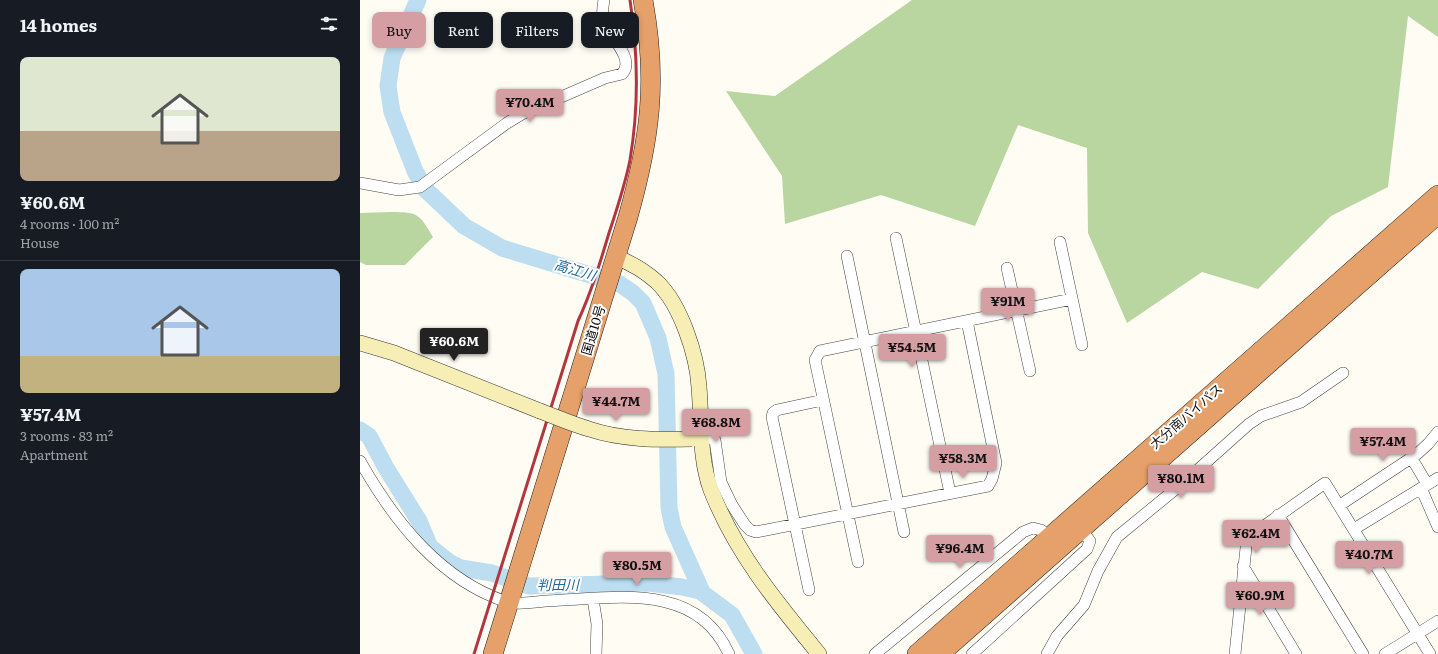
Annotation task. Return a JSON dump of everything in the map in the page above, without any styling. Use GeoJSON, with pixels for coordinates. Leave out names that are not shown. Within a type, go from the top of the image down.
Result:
{"type":"FeatureCollection","features":[{"type":"Feature","properties":{"kind":"highway","name":"国道10号"},"geometry":{"type":"LineString","coordinates":[[493,654],[614,263],[640,173],[650,119],[652,68],[643,0]]}},
{"type":"Feature","properties":{"kind":"highway","name":"大分南バイパス"},"geometry":{"type":"LineString","coordinates":[[917,654],[1438,195]]}},
{"type":"Feature","properties":{"kind":"highway","name":"大分南バイパス"},"geometry":{"type":"LineString","coordinates":[[940,654],[1438,214]]}},
{"type":"Feature","properties":{"kind":"street"},"geometry":{"type":"LineString","coordinates":[[360,183],[399,190],[420,187],[518,116],[606,78],[622,74],[626,68],[626,59],[604,22],[604,0]]}},
{"type":"Feature","properties":{"kind":"street"},"geometry":{"type":"LineString","coordinates":[[896,238],[950,493]]}},
{"type":"Feature","properties":{"kind":"street"},"geometry":{"type":"LineString","coordinates":[[1060,242],[1082,345]]}},
{"type":"Feature","properties":{"kind":"street"},"geometry":{"type":"LineString","coordinates":[[847,256],[904,532]]}},
{"type":"Feature","properties":{"kind":"street"},"geometry":{"type":"LineString","coordinates":[[614,263],[640,269],[657,282],[674,307],[696,362],[697,439],[709,485],[736,541],[773,598],[819,654]]}},
{"type":"Feature","properties":{"kind":"street"},"geometry":{"type":"LineString","coordinates":[[1008,268],[1030,371]]}},
{"type":"Feature","properties":{"kind":"street"},"geometry":{"type":"LineString","coordinates":[[858,562],[815,360],[820,351],[1072,299]]}},
{"type":"Feature","properties":{"kind":"street"},"geometry":{"type":"LineString","coordinates":[[360,343],[394,353],[589,430],[613,435],[650,439],[712,438],[715,440],[721,482],[732,504],[747,528],[752,532],[760,532],[988,486],[992,479],[996,463],[967,320]]}},
{"type":"Feature","properties":{"kind":"street"},"geometry":{"type":"LineString","coordinates":[[1047,654],[1057,636],[1084,605],[1110,546],[1124,530],[1183,483],[1249,424],[1261,416],[1301,402],[1342,373]]}},
{"type":"Feature","properties":{"kind":"street"},"geometry":{"type":"LineString","coordinates":[[809,590],[773,413],[777,410],[823,400]]}},
{"type":"Feature","properties":{"kind":"street"},"geometry":{"type":"LineString","coordinates":[[1340,504],[1412,457],[1428,444],[1438,432]]}},
{"type":"Feature","properties":{"kind":"street"},"geometry":{"type":"LineString","coordinates":[[1412,457],[1438,527]]}},
{"type":"Feature","properties":{"kind":"street"},"geometry":{"type":"LineString","coordinates":[[360,461],[379,493],[408,533],[422,548],[476,589],[510,600],[645,598],[663,600],[681,606],[695,613],[707,622],[718,634],[729,654]]}},
{"type":"Feature","properties":{"kind":"street"},"geometry":{"type":"LineString","coordinates":[[1354,529],[1438,478]]}},
{"type":"Feature","properties":{"kind":"street"},"geometry":{"type":"LineString","coordinates":[[1234,654],[1247,538],[1325,483],[1340,504],[1430,654]]}},
{"type":"Feature","properties":{"kind":"street"},"geometry":{"type":"LineString","coordinates":[[1278,515],[1363,654]]}},
{"type":"Feature","properties":{"kind":"street"},"geometry":{"type":"LineString","coordinates":[[875,654],[1023,532],[1033,528],[1041,530],[1049,537]]}},
{"type":"Feature","properties":{"kind":"street"},"geometry":{"type":"LineString","coordinates":[[972,654],[1087,549],[1090,541],[1081,529]]}},
{"type":"Feature","properties":{"kind":"street"},"geometry":{"type":"LineString","coordinates":[[1243,566],[1296,654]]}},
{"type":"Feature","properties":{"kind":"street"},"geometry":{"type":"LineString","coordinates":[[593,599],[597,624],[596,654]]}},
{"type":"Feature","properties":{"kind":"street"},"geometry":{"type":"LineString","coordinates":[[1385,654],[1438,621]]}},
{"type":"Feature","properties":{"kind":"green space"},"geometry":{"type":"Polygon","coordinates":[[[912,0],[1438,0],[1438,37],[1408,16],[1388,187],[1331,216],[1258,289],[1202,272],[1127,323],[1088,233],[1087,148],[1018,125],[975,226],[881,195],[785,224],[782,176],[726,91],[775,96],[912,0]]]}},
{"type":"Feature","properties":{"kind":"green space"},"geometry":{"type":"Polygon","coordinates":[[[360,213],[407,213],[417,216],[421,219],[433,237],[405,265],[366,265],[360,262],[360,213]]]}},
{"type":"Feature","properties":{"kind":"waterway","name":"高江川"},"geometry":{"type":"LineString","coordinates":[[418,0],[392,58],[388,86],[392,112],[415,171],[425,189],[464,226],[502,248],[620,284],[633,293],[643,303],[658,338],[666,374],[669,508],[673,527],[702,592]]}},
{"type":"Feature","properties":{"kind":"waterway","name":"判田川"},"geometry":{"type":"LineString","coordinates":[[360,430],[369,436],[386,468],[419,521],[430,547],[449,562],[461,568],[492,573],[529,586],[648,583],[682,587],[700,591],[732,615],[754,654]]}},
{"type":"Feature","properties":{"kind":"railway"},"geometry":{"type":"LineString","coordinates":[[474,654],[578,321],[599,267],[621,197],[628,169],[633,140],[636,100],[635,40],[630,0]]}}]}
